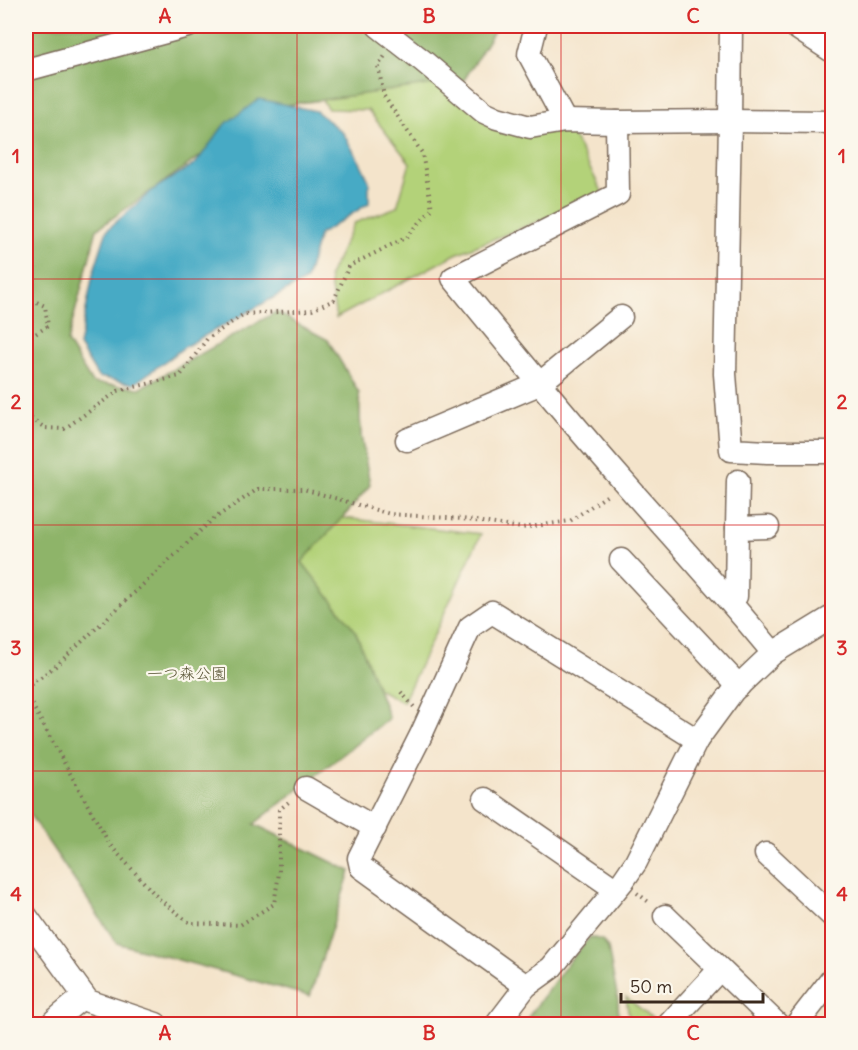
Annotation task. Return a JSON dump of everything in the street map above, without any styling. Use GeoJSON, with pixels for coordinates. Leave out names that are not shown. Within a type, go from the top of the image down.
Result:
{"type":"FeatureCollection","features":[{"type":"Feature","properties":{"kind":"street"},"geometry":{"type":"LineString","coordinates":[[26,70],[188,26]]}},
{"type":"Feature","properties":{"kind":"street"},"geometry":{"type":"LineString","coordinates":[[378,26],[484,112],[530,127],[566,121],[832,122]]}},
{"type":"Feature","properties":{"kind":"street"},"geometry":{"type":"LineString","coordinates":[[536,26],[529,54],[566,121]]}},
{"type":"Feature","properties":{"kind":"street"},"geometry":{"type":"LineString","coordinates":[[731,26],[725,374],[730,450],[832,452]]}},
{"type":"Feature","properties":{"kind":"street"},"geometry":{"type":"LineString","coordinates":[[794,26],[832,51]]}},
{"type":"Feature","properties":{"kind":"street"},"geometry":{"type":"LineString","coordinates":[[617,122],[618,194],[453,278],[539,384],[773,653]]}},
{"type":"Feature","properties":{"kind":"street"},"geometry":{"type":"LineString","coordinates":[[407,440],[539,384],[621,317]]}},
{"type":"Feature","properties":{"kind":"street"},"geometry":{"type":"LineString","coordinates":[[730,601],[735,596],[738,481]]}},
{"type":"Feature","properties":{"kind":"street"},"geometry":{"type":"LineString","coordinates":[[737,528],[768,527]]}},
{"type":"Feature","properties":{"kind":"street"},"geometry":{"type":"LineString","coordinates":[[621,560],[739,686]]}},
{"type":"Feature","properties":{"kind":"street"},"geometry":{"type":"LineString","coordinates":[[526,986],[361,867],[359,858],[421,735],[470,627],[492,612],[697,740]]}},
{"type":"Feature","properties":{"kind":"street"},"geometry":{"type":"LineString","coordinates":[[497,1024],[526,986],[551,968],[636,862],[697,740],[734,691],[773,653],[832,617]]}},
{"type":"Feature","properties":{"kind":"street"},"geometry":{"type":"LineString","coordinates":[[306,788],[375,828]]}},
{"type":"Feature","properties":{"kind":"street"},"geometry":{"type":"LineString","coordinates":[[485,799],[619,885]]}},
{"type":"Feature","properties":{"kind":"street"},"geometry":{"type":"LineString","coordinates":[[766,854],[832,916]]}},
{"type":"Feature","properties":{"kind":"street"},"geometry":{"type":"LineString","coordinates":[[26,916],[88,1001],[147,1023]]}},
{"type":"Feature","properties":{"kind":"street"},"geometry":{"type":"LineString","coordinates":[[665,916],[777,1024]]}},
{"type":"Feature","properties":{"kind":"street"},"geometry":{"type":"LineString","coordinates":[[669,1024],[720,969]]}},
{"type":"Feature","properties":{"kind":"street"},"geometry":{"type":"LineString","coordinates":[[797,1024],[832,979]]}},
{"type":"Feature","properties":{"kind":"street"},"geometry":{"type":"LineString","coordinates":[[54,1021],[84,996]]}},
{"type":"Feature","properties":{"kind":"path"},"geometry":{"type":"LineString","coordinates":[[26,415],[45,428],[64,429],[118,391],[180,376],[207,339],[244,314],[312,310],[334,300],[349,266],[407,237],[432,209],[422,153],[384,96],[378,66],[396,41]]}},
{"type":"Feature","properties":{"kind":"path"},"geometry":{"type":"LineString","coordinates":[[26,297],[45,306],[48,326],[26,338]]}},
{"type":"Feature","properties":{"kind":"path"},"geometry":{"type":"LineString","coordinates":[[26,688],[57,665],[212,520],[258,489],[303,489],[390,514],[462,519],[522,528],[570,521],[624,482]]}},
{"type":"Feature","properties":{"kind":"path"},"geometry":{"type":"LineString","coordinates":[[26,694],[110,845],[159,899],[190,923],[240,925],[274,904],[279,873],[279,810],[306,788]]}},
{"type":"Feature","properties":{"kind":"path"},"geometry":{"type":"LineString","coordinates":[[619,885],[665,916]]}},
{"type":"Feature","properties":{"kind":"green space","name":"一つ森公園"},"geometry":{"type":"Polygon","coordinates":[[[26,26],[497,26],[464,80],[449,82],[484,112],[565,121],[604,195],[456,254],[336,318],[329,276],[354,223],[397,207],[410,163],[368,110],[328,109],[322,100],[270,107],[97,229],[67,342],[92,383],[140,388],[276,312],[328,340],[359,393],[361,436],[370,485],[343,518],[481,534],[403,702],[378,689],[389,718],[254,824],[350,871],[310,996],[117,943],[26,809],[26,26]]]}},
{"type":"Feature","properties":{"kind":"green space","name":"一つ森公園"},"geometry":{"type":"Polygon","coordinates":[[[26,26],[497,26],[464,80],[270,107],[97,229],[67,342],[92,383],[140,388],[276,312],[328,340],[359,393],[361,436],[370,485],[302,562],[355,630],[389,718],[254,824],[350,871],[310,996],[117,943],[26,809],[26,26]]]}},
{"type":"Feature","properties":{"kind":"green space"},"geometry":{"type":"Polygon","coordinates":[[[590,937],[602,940],[608,948],[618,1000],[619,1024],[523,1024],[568,963],[590,937]]]}},
{"type":"Feature","properties":{"kind":"green space"},"geometry":{"type":"Polygon","coordinates":[[[626,997],[656,1021],[653,1024],[630,1024],[626,997]]]}},
{"type":"Feature","properties":{"kind":"water"},"geometry":{"type":"Polygon","coordinates":[[[259,99],[316,111],[343,133],[369,181],[369,203],[319,235],[306,280],[186,346],[134,384],[98,377],[79,346],[93,274],[107,230],[154,189],[196,163],[224,125],[259,99]]]}}]}
